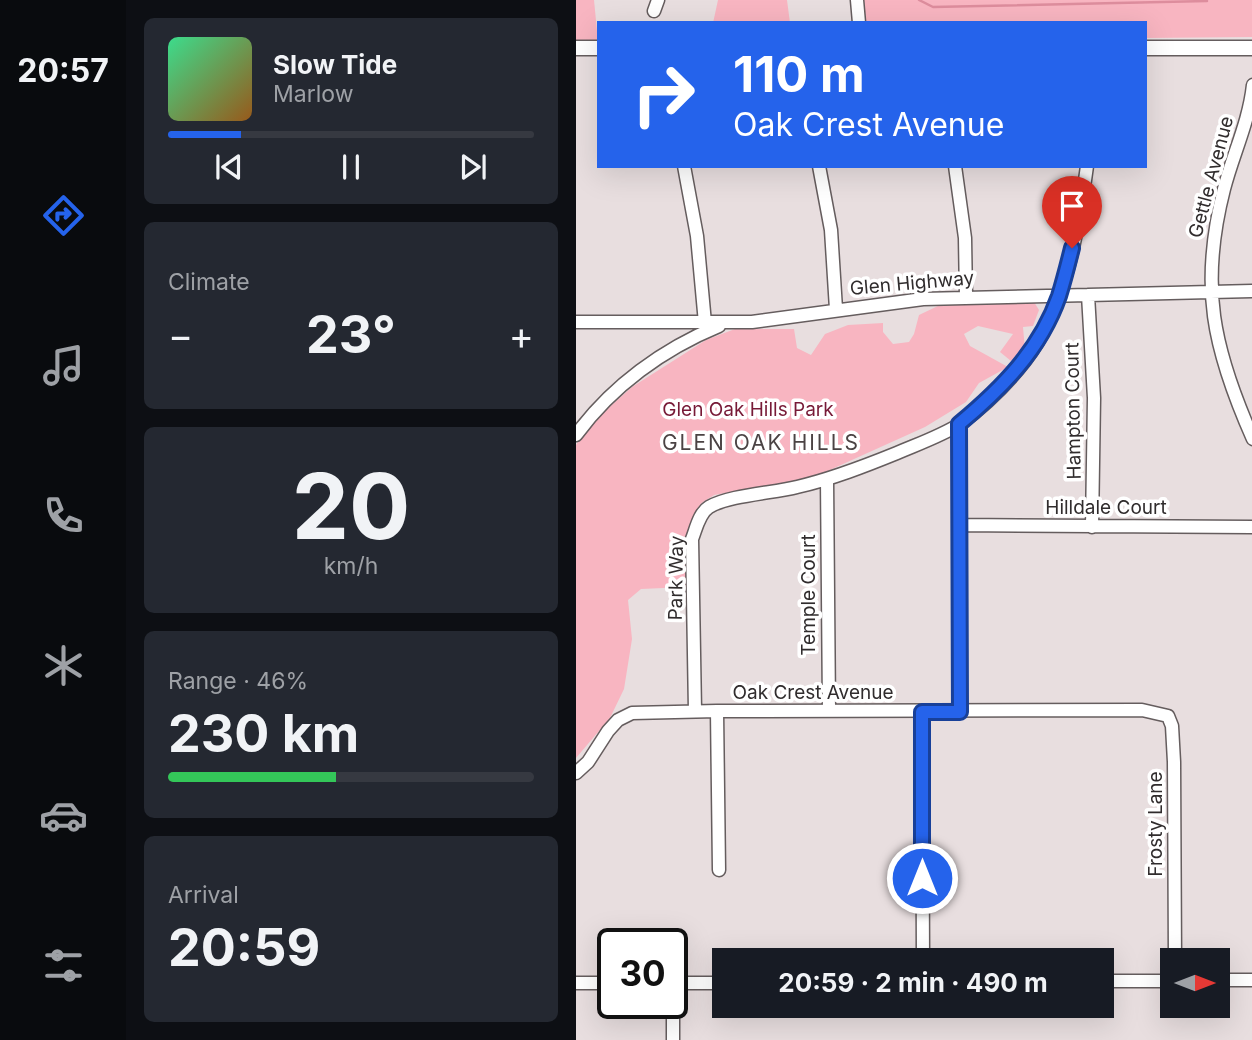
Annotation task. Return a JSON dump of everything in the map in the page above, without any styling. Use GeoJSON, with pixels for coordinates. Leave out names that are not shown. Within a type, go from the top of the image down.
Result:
{"type":"FeatureCollection","features":[{"type":"Feature","properties":{"kind":"street"},"geometry":{"type":"LineString","coordinates":[[857,0],[859,21]]}},
{"type":"Feature","properties":{"kind":"street"},"geometry":{"type":"LineString","coordinates":[[576,48],[597,48]]}},
{"type":"Feature","properties":{"kind":"street"},"geometry":{"type":"LineString","coordinates":[[1147,48],[1252,48]]}},
{"type":"Feature","properties":{"kind":"street","name":"Gettle Avenue"},"geometry":{"type":"LineString","coordinates":[[1252,85],[1242,137],[1230,168],[1218,219],[1212,254],[1211,292],[1224,369],[1252,439]]}},
{"type":"Feature","properties":{"kind":"street"},"geometry":{"type":"LineString","coordinates":[[684,168],[697,236],[705,323]]}},
{"type":"Feature","properties":{"kind":"street"},"geometry":{"type":"LineString","coordinates":[[819,168],[831,230],[836,309]]}},
{"type":"Feature","properties":{"kind":"street"},"geometry":{"type":"LineString","coordinates":[[955,168],[965,238],[966,297]]}},
{"type":"Feature","properties":{"kind":"street","name":"Park Way"},"geometry":{"type":"LineString","coordinates":[[695,711],[692,539],[697,524],[709,507],[827,479],[918,444],[959,424],[984,403],[1024,362],[1039,338],[1059,295],[1078,224],[1087,168]]}},
{"type":"Feature","properties":{"kind":"street","name":"Glen Highway"},"geometry":{"type":"LineString","coordinates":[[576,322],[726,323],[923,299],[1252,291]]}},
{"type":"Feature","properties":{"kind":"street","name":"Hampton Court"},"geometry":{"type":"LineString","coordinates":[[1088,295],[1095,409],[1092,527]]}},
{"type":"Feature","properties":{"kind":"street"},"geometry":{"type":"LineString","coordinates":[[576,435],[603,402],[637,374],[678,346],[726,323]]}},
{"type":"Feature","properties":{"kind":"street"},"geometry":{"type":"LineString","coordinates":[[959,424],[960,712]]}},
{"type":"Feature","properties":{"kind":"street","name":"Temple Court"},"geometry":{"type":"LineString","coordinates":[[827,479],[829,710]]}},
{"type":"Feature","properties":{"kind":"street","name":"Hilldale Court"},"geometry":{"type":"LineString","coordinates":[[959,525],[1252,527]]}},
{"type":"Feature","properties":{"kind":"street","name":"Oak Crest Avenue"},"geometry":{"type":"LineString","coordinates":[[576,774],[588,762],[614,724],[633,713],[1142,710]]}},
{"type":"Feature","properties":{"kind":"street","name":"Frosty Lane"},"geometry":{"type":"LineString","coordinates":[[1142,710],[1168,716],[1172,726],[1175,948]]}},
{"type":"Feature","properties":{"kind":"street"},"geometry":{"type":"LineString","coordinates":[[717,711],[719,870]]}},
{"type":"Feature","properties":{"kind":"street"},"geometry":{"type":"LineString","coordinates":[[922,712],[922,948]]}},
{"type":"Feature","properties":{"kind":"street"},"geometry":{"type":"LineString","coordinates":[[1230,980],[1252,980]]}},
{"type":"Feature","properties":{"kind":"street"},"geometry":{"type":"LineString","coordinates":[[1114,981],[1160,981]]}},
{"type":"Feature","properties":{"kind":"street"},"geometry":{"type":"LineString","coordinates":[[576,983],[597,983]]}},
{"type":"Feature","properties":{"kind":"street"},"geometry":{"type":"LineString","coordinates":[[688,983],[712,983]]}},
{"type":"Feature","properties":{"kind":"street"},"geometry":{"type":"LineString","coordinates":[[673,1019],[673,1040]]}},
{"type":"Feature","properties":{"kind":"green space"},"geometry":{"type":"Polygon","coordinates":[[[576,0],[594,0],[597,41],[576,40],[576,0]]]}},
{"type":"Feature","properties":{"kind":"green space"},"geometry":{"type":"Polygon","coordinates":[[[718,0],[787,0],[790,21],[713,21],[718,0]]]}},
{"type":"Feature","properties":{"kind":"green space"},"geometry":{"type":"Polygon","coordinates":[[[864,0],[1252,0],[1252,37],[1147,38],[1147,21],[866,21],[864,0]]]}},
{"type":"Feature","properties":{"kind":"green space","name":"Glen Oak Hills Park"},"geometry":{"type":"Polygon","coordinates":[[[1034,302],[1039,310],[1033,326],[1023,327],[1025,350],[1011,361],[1000,352],[1013,334],[978,326],[964,334],[970,346],[1008,367],[979,383],[966,402],[925,427],[812,478],[714,495],[701,504],[688,534],[686,587],[641,589],[628,600],[632,639],[624,689],[610,718],[576,758],[576,445],[589,425],[632,387],[706,340],[735,329],[794,329],[797,348],[811,355],[825,334],[848,325],[883,323],[883,332],[893,344],[909,342],[919,315],[940,305],[1034,302]]]}},
{"type":"Feature","properties":{"kind":"waterway"},"geometry":{"type":"LineString","coordinates":[[919,0],[933,7],[1207,1]]}},
{"type":"Feature","properties":{"kind":"district","name":"GLEN OAK HILLS"},"geometry":{"type":"Point","coordinates":[761,442]}},
{"type":"Feature","properties":{"kind":"route"},"geometry":{"type":"LineString","coordinates":[[922,878],[922,712],[960,712],[959,424],[1024,362],[1039,338],[1059,295],[1072,248]]}}]}
